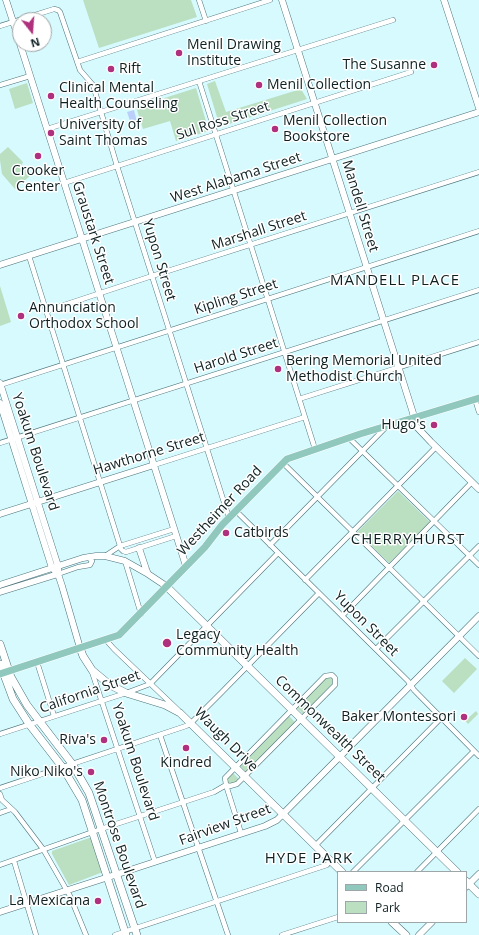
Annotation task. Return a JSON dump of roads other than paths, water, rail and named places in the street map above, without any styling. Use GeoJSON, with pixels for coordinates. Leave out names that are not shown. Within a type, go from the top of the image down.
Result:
{"type":"FeatureCollection","features":[{"type":"Feature","properties":{"kind":"main road","name":"Westheimer Road"},"geometry":{"type":"LineString","coordinates":[[4,673],[119,635],[205,547],[217,531],[282,463],[292,456],[477,398]]}},
{"type":"Feature","properties":{"kind":"main road","name":"Commonwealth Street"},"geometry":{"type":"LineString","coordinates":[[166,586],[456,871]]}},
{"type":"Feature","properties":{"kind":"main road","name":"Montrose Boulevard"},"geometry":{"type":"LineString","coordinates":[[0,644],[4,673],[73,765],[89,793],[136,932]]}},
{"type":"Feature","properties":{"kind":"main road","name":"Waugh Drive"},"geometry":{"type":"LineString","coordinates":[[80,648],[92,670],[110,685],[126,693],[161,704],[180,713],[341,871]]}},
{"type":"Feature","properties":{"kind":"main road","name":"Montrose Boulevard"},"geometry":{"type":"LineString","coordinates":[[0,664],[13,699],[29,724],[64,768],[82,800],[125,933]]}},
{"type":"Feature","properties":{"kind":"main road"},"geometry":{"type":"LineString","coordinates":[[467,884],[479,894]]}},
{"type":"Feature","properties":{"kind":"main road"},"geometry":{"type":"LineString","coordinates":[[393,923],[406,935]]}},
{"type":"Feature","properties":{"kind":"street","name":"Graustark Street"},"geometry":{"type":"LineString","coordinates":[[6,0],[12,19]]}},
{"type":"Feature","properties":{"kind":"street"},"geometry":{"type":"LineString","coordinates":[[199,0],[206,20]]}},
{"type":"Feature","properties":{"kind":"street"},"geometry":{"type":"LineString","coordinates":[[77,62],[270,0]]}},
{"type":"Feature","properties":{"kind":"street","name":"Mandell Street"},"geometry":{"type":"LineString","coordinates":[[282,0],[384,320],[414,418],[414,424],[479,489]]}},
{"type":"Feature","properties":{"kind":"street"},"geometry":{"type":"LineString","coordinates":[[444,0],[479,108]]}},
{"type":"Feature","properties":{"kind":"street","name":"Yupon Street"},"geometry":{"type":"LineString","coordinates":[[45,12],[54,9],[60,12],[80,70],[93,85],[117,166],[229,518]]}},
{"type":"Feature","properties":{"kind":"street"},"geometry":{"type":"LineString","coordinates":[[47,129],[393,20]]}},
{"type":"Feature","properties":{"kind":"street"},"geometry":{"type":"LineString","coordinates":[[0,26],[12,22]]}},
{"type":"Feature","properties":{"kind":"street","name":"Graustark Street"},"geometry":{"type":"LineString","coordinates":[[23,52],[186,566]]}},
{"type":"Feature","properties":{"kind":"street","name":"Sul Ross Street"},"geometry":{"type":"LineString","coordinates":[[64,183],[411,72]]}},
{"type":"Feature","properties":{"kind":"street"},"geometry":{"type":"LineString","coordinates":[[0,85],[30,76]]}},
{"type":"Feature","properties":{"kind":"street"},"geometry":{"type":"LineString","coordinates":[[199,81],[315,449]]}},
{"type":"Feature","properties":{"kind":"street","name":"West Alabama Street"},"geometry":{"type":"LineString","coordinates":[[0,266],[479,112]]}},
{"type":"Feature","properties":{"kind":"street","name":"Marshall Street"},"geometry":{"type":"LineString","coordinates":[[46,311],[479,172]]}},
{"type":"Feature","properties":{"kind":"street","name":"Kipling Street"},"geometry":{"type":"LineString","coordinates":[[0,384],[479,231]]}},
{"type":"Feature","properties":{"kind":"street"},"geometry":{"type":"LineString","coordinates":[[29,256],[120,546],[123,551],[126,552],[176,536]]}},
{"type":"Feature","properties":{"kind":"street","name":"Harold Street"},"geometry":{"type":"LineString","coordinates":[[0,443],[479,290]]}},
{"type":"Feature","properties":{"kind":"street"},"geometry":{"type":"LineString","coordinates":[[299,399],[479,342]]}},
{"type":"Feature","properties":{"kind":"street","name":"Yoakum Boulevard"},"geometry":{"type":"LineString","coordinates":[[0,384],[14,439]]}},
{"type":"Feature","properties":{"kind":"street"},"geometry":{"type":"LineString","coordinates":[[477,398],[479,412]]}},
{"type":"Feature","properties":{"kind":"street","name":"Yoakum Boulevard"},"geometry":{"type":"LineString","coordinates":[[0,403],[35,502],[80,648]]}},
{"type":"Feature","properties":{"kind":"street","name":"Hawthorne Street"},"geometry":{"type":"LineString","coordinates":[[0,514],[305,417]]}},
{"type":"Feature","properties":{"kind":"street"},"geometry":{"type":"LineString","coordinates":[[270,545],[387,426]]}},
{"type":"Feature","properties":{"kind":"street"},"geometry":{"type":"LineString","coordinates":[[349,438],[479,566]]}},
{"type":"Feature","properties":{"kind":"street"},"geometry":{"type":"LineString","coordinates":[[305,580],[436,447]]}},
{"type":"Feature","properties":{"kind":"street"},"geometry":{"type":"LineString","coordinates":[[282,463],[479,656]]}},
{"type":"Feature","properties":{"kind":"street"},"geometry":{"type":"LineString","coordinates":[[342,616],[472,482]]}},
{"type":"Feature","properties":{"kind":"street","name":"Yupon Street"},"geometry":{"type":"LineString","coordinates":[[236,511],[411,685],[414,690],[479,756]]}},
{"type":"Feature","properties":{"kind":"street"},"geometry":{"type":"LineString","coordinates":[[0,584],[88,558],[104,556],[120,546],[174,528]]}},
{"type":"Feature","properties":{"kind":"street"},"geometry":{"type":"LineString","coordinates":[[376,650],[479,546]]}},
{"type":"Feature","properties":{"kind":"street"},"geometry":{"type":"LineString","coordinates":[[139,548],[148,574]]}},
{"type":"Feature","properties":{"kind":"street","name":"California Street"},"geometry":{"type":"LineString","coordinates":[[0,734],[150,684],[278,553]]}},
{"type":"Feature","properties":{"kind":"street","name":"Commonwealth Street"},"geometry":{"type":"LineString","coordinates":[[104,556],[125,561],[166,586]]}},
{"type":"Feature","properties":{"kind":"street"},"geometry":{"type":"LineString","coordinates":[[0,592],[78,567],[90,565],[92,564],[92,561],[88,558]]}},
{"type":"Feature","properties":{"kind":"street"},"geometry":{"type":"LineString","coordinates":[[125,561],[141,614]]}},
{"type":"Feature","properties":{"kind":"street"},"geometry":{"type":"LineString","coordinates":[[0,788],[185,727],[191,723],[319,593]]}},
{"type":"Feature","properties":{"kind":"street","name":"Fairview Street"},"geometry":{"type":"LineString","coordinates":[[0,912],[272,823],[283,815],[479,616]]}},
{"type":"Feature","properties":{"kind":"street"},"geometry":{"type":"LineString","coordinates":[[106,640],[180,713]]}},
{"type":"Feature","properties":{"kind":"street"},"geometry":{"type":"LineString","coordinates":[[37,662],[54,716]]}},
{"type":"Feature","properties":{"kind":"street","name":"Yoakum Boulevard"},"geometry":{"type":"LineString","coordinates":[[92,670],[155,862]]}},
{"type":"Feature","properties":{"kind":"street"},"geometry":{"type":"LineString","coordinates":[[0,865],[14,861],[42,849],[214,792],[226,786],[237,784],[335,685],[336,680],[334,676],[329,674],[325,676],[225,778],[226,786],[241,833]]}},
{"type":"Feature","properties":{"kind":"street"},"geometry":{"type":"LineString","coordinates":[[315,846],[441,718]]}},
{"type":"Feature","properties":{"kind":"street"},"geometry":{"type":"LineString","coordinates":[[160,735],[228,935]]}},
{"type":"Feature","properties":{"kind":"street"},"geometry":{"type":"LineString","coordinates":[[354,871],[474,751]]}},
{"type":"Feature","properties":{"kind":"street"},"geometry":{"type":"LineString","coordinates":[[0,794],[2,800],[28,828],[42,849],[67,891],[86,935]]}},
{"type":"Feature","properties":{"kind":"street"},"geometry":{"type":"LineString","coordinates":[[0,813],[11,809]]}},
{"type":"Feature","properties":{"kind":"street"},"geometry":{"type":"LineString","coordinates":[[418,871],[479,809]]}},
{"type":"Feature","properties":{"kind":"street"},"geometry":{"type":"LineString","coordinates":[[14,861],[36,935]]}},
{"type":"Feature","properties":{"kind":"street"},"geometry":{"type":"LineString","coordinates":[[115,935],[136,932],[216,902],[327,865],[330,861]]}},
{"type":"Feature","properties":{"kind":"street"},"geometry":{"type":"LineString","coordinates":[[467,884],[479,874]]}},
{"type":"Feature","properties":{"kind":"street"},"geometry":{"type":"LineString","coordinates":[[282,935],[337,917]]}},
{"type":"Feature","properties":{"kind":"street"},"geometry":{"type":"LineString","coordinates":[[419,935],[431,923]]}},
{"type":"Feature","properties":{"kind":"water"},"geometry":{"type":"Polygon","coordinates":[[[134,110],[137,122],[131,124],[127,112],[134,110]]]}},
{"type":"Feature","properties":{"kind":"place","name":"Menil Drawing Institute"},"geometry":{"type":"Point","coordinates":[179,53]}},
{"type":"Feature","properties":{"kind":"place","name":"The Susanne"},"geometry":{"type":"Point","coordinates":[434,65]}},
{"type":"Feature","properties":{"kind":"place","name":"Rift"},"geometry":{"type":"Point","coordinates":[111,69]}},
{"type":"Feature","properties":{"kind":"place","name":"Menil Collection"},"geometry":{"type":"Point","coordinates":[259,85]}},
{"type":"Feature","properties":{"kind":"place","name":"Clinical Mental Health Counseling"},"geometry":{"type":"Point","coordinates":[51,96]}},
{"type":"Feature","properties":{"kind":"place","name":"Menil Collection Bookstore"},"geometry":{"type":"Point","coordinates":[275,129]}},
{"type":"Feature","properties":{"kind":"place","name":"University of Saint Thomas"},"geometry":{"type":"Point","coordinates":[51,133]}},
{"type":"Feature","properties":{"kind":"place","name":"Crooker Center"},"geometry":{"type":"Point","coordinates":[38,156]}},
{"type":"Feature","properties":{"kind":"place","name":"Annunciation Orthodox School"},"geometry":{"type":"Point","coordinates":[21,316]}},
{"type":"Feature","properties":{"kind":"place","name":"Bering Memorial United Methodist Church"},"geometry":{"type":"Point","coordinates":[278,369]}},
{"type":"Feature","properties":{"kind":"place","name":"Hugo's"},"geometry":{"type":"Point","coordinates":[434,425]}},
{"type":"Feature","properties":{"kind":"place","name":"Catbirds"},"geometry":{"type":"Point","coordinates":[226,533]}},
{"type":"Feature","properties":{"kind":"place","name":"Legacy Community Health"},"geometry":{"type":"Point","coordinates":[167,643]}},
{"type":"Feature","properties":{"kind":"place","name":"Baker Montessori"},"geometry":{"type":"Point","coordinates":[464,717]}},
{"type":"Feature","properties":{"kind":"place","name":"Riva's"},"geometry":{"type":"Point","coordinates":[104,740]}},
{"type":"Feature","properties":{"kind":"place","name":"Kindred"},"geometry":{"type":"Point","coordinates":[186,748]}},
{"type":"Feature","properties":{"kind":"place","name":"Niko Niko's"},"geometry":{"type":"Point","coordinates":[91,772]}},
{"type":"Feature","properties":{"kind":"place","name":"La Mexicana"},"geometry":{"type":"Point","coordinates":[98,901]}},
{"type":"Feature","properties":{"kind":"district","name":"MANDELL PLACE"},"geometry":{"type":"Point","coordinates":[395,281]}},
{"type":"Feature","properties":{"kind":"district","name":"CHERRYHURST"},"geometry":{"type":"Point","coordinates":[408,540]}},
{"type":"Feature","properties":{"kind":"district","name":"HYDE PARK"},"geometry":{"type":"Point","coordinates":[309,859]}}]}
